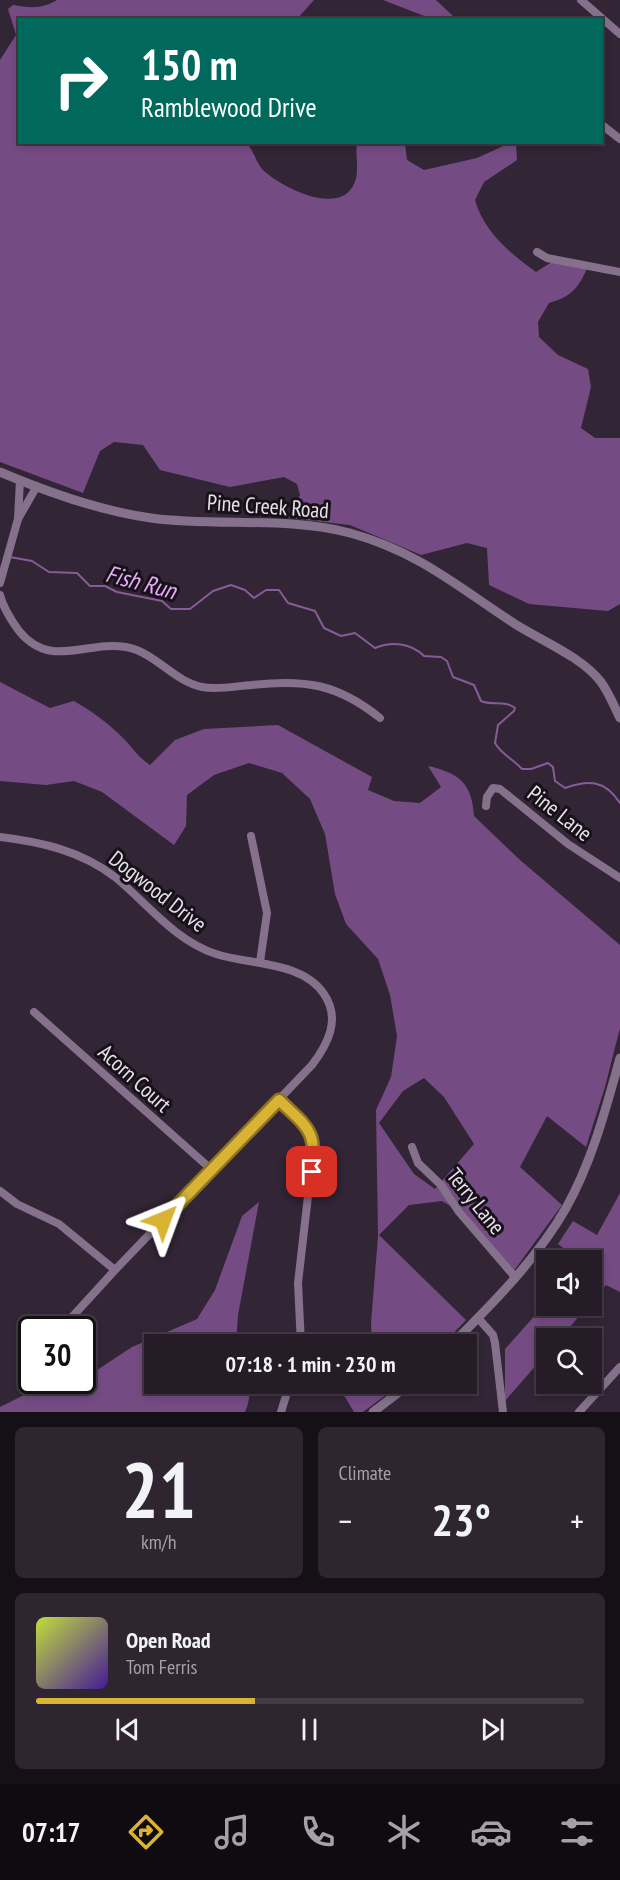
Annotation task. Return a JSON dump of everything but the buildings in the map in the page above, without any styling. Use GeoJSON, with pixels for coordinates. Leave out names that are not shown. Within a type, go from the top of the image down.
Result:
{"type":"FeatureCollection","features":[{"type":"Feature","properties":{"kind":"street"},"geometry":{"type":"LineString","coordinates":[[581,0],[602,18]]}},
{"type":"Feature","properties":{"kind":"street"},"geometry":{"type":"LineString","coordinates":[[603,19],[620,34]]}},
{"type":"Feature","properties":{"kind":"street"},"geometry":{"type":"LineString","coordinates":[[603,126],[620,139]]}},
{"type":"Feature","properties":{"kind":"street"},"geometry":{"type":"LineString","coordinates":[[537,252],[548,258],[620,272]]}},
{"type":"Feature","properties":{"kind":"street","name":"Pine Creek Road"},"geometry":{"type":"LineString","coordinates":[[0,472],[87,503],[152,518],[310,525],[351,534],[384,545],[438,570],[503,616],[586,666],[605,689],[620,718]]}},
{"type":"Feature","properties":{"kind":"street"},"geometry":{"type":"LineString","coordinates":[[0,583],[18,519],[20,480]]}},
{"type":"Feature","properties":{"kind":"street"},"geometry":{"type":"LineString","coordinates":[[18,519],[36,486]]}},
{"type":"Feature","properties":{"kind":"street"},"geometry":{"type":"LineString","coordinates":[[0,595],[3,606],[16,627],[28,641],[45,650],[63,652],[117,646],[128,647],[149,656],[181,678],[203,687],[287,682],[323,686],[356,700],[380,718]]}},
{"type":"Feature","properties":{"kind":"street","name":"Pine Lane"},"geometry":{"type":"LineString","coordinates":[[486,806],[487,797],[493,788],[500,789],[568,844],[620,878]]}},
{"type":"Feature","properties":{"kind":"street"},"geometry":{"type":"LineString","coordinates":[[251,836],[267,913],[260,962]]}},
{"type":"Feature","properties":{"kind":"street","name":"Dogwood Drive"},"geometry":{"type":"LineString","coordinates":[[0,837],[32,841],[78,855],[116,879],[190,941],[214,954],[260,962],[295,973],[317,985],[325,996],[332,1020],[327,1044],[321,1054],[73,1316]]}},
{"type":"Feature","properties":{"kind":"street","name":"Acorn Court"},"geometry":{"type":"LineString","coordinates":[[34,1012],[212,1170]]}},
{"type":"Feature","properties":{"kind":"street"},"geometry":{"type":"LineString","coordinates":[[462,1334],[515,1277],[567,1206],[595,1141],[620,1058]]}},
{"type":"Feature","properties":{"kind":"street"},"geometry":{"type":"LineString","coordinates":[[279,1100],[307,1127],[314,1144],[298,1283],[301,1334]]}},
{"type":"Feature","properties":{"kind":"street","name":"Terry Lane"},"geometry":{"type":"LineString","coordinates":[[412,1147],[418,1163],[441,1185],[459,1212],[515,1277]]}},
{"type":"Feature","properties":{"kind":"street"},"geometry":{"type":"LineString","coordinates":[[0,1191],[17,1204],[59,1224],[115,1270]]}},
{"type":"Feature","properties":{"kind":"street"},"geometry":{"type":"LineString","coordinates":[[478,1318],[493,1335],[503,1412]]}},
{"type":"Feature","properties":{"kind":"street"},"geometry":{"type":"LineString","coordinates":[[579,1412],[620,1367]]}},
{"type":"Feature","properties":{"kind":"street"},"geometry":{"type":"LineString","coordinates":[[281,1412],[287,1394]]}},
{"type":"Feature","properties":{"kind":"street"},"geometry":{"type":"LineString","coordinates":[[373,1412],[397,1394]]}},
{"type":"Feature","properties":{"kind":"shaded area"},"geometry":{"type":"Polygon","coordinates":[[[57,0],[314,0],[298,18],[18,18],[18,144],[247,144],[263,170],[271,177],[296,191],[323,199],[347,194],[354,184],[357,174],[357,144],[405,144],[407,160],[424,170],[477,158],[508,144],[516,144],[517,160],[484,182],[475,200],[491,232],[536,272],[555,260],[588,266],[581,280],[569,294],[549,303],[538,322],[539,337],[558,355],[588,369],[591,387],[581,428],[595,438],[620,438],[620,604],[608,611],[529,604],[489,585],[487,548],[467,543],[421,555],[350,525],[288,518],[300,495],[297,484],[284,477],[230,487],[160,470],[143,445],[114,442],[100,451],[83,493],[0,462],[0,60],[16,35],[8,9],[13,5],[30,7],[57,0]]]}},
{"type":"Feature","properties":{"kind":"shaded area"},"geometry":{"type":"Polygon","coordinates":[[[383,0],[436,0],[455,18],[429,18],[383,0]]]}},
{"type":"Feature","properties":{"kind":"shaded area"},"geometry":{"type":"Polygon","coordinates":[[[0,682],[50,708],[74,701],[112,727],[150,765],[175,740],[204,729],[278,725],[372,777],[368,790],[394,801],[420,803],[441,787],[428,766],[439,769],[462,781],[470,795],[474,816],[520,860],[620,945],[620,1028],[586,1147],[547,1116],[520,1167],[562,1205],[513,1272],[464,1214],[442,1201],[409,1205],[379,1235],[466,1320],[453,1334],[372,1334],[378,1236],[376,1110],[391,1077],[397,1036],[390,995],[378,959],[346,924],[335,894],[325,834],[310,799],[282,773],[249,763],[214,775],[187,795],[186,826],[174,845],[102,792],[74,781],[46,785],[0,781],[0,682]],[[424,1078],[403,1091],[379,1123],[414,1174],[435,1189],[474,1144],[444,1097],[424,1078]]]}},
{"type":"Feature","properties":{"kind":"shaded area"},"geometry":{"type":"Polygon","coordinates":[[[620,1193],[620,1292],[606,1285],[602,1290],[602,1250],[566,1250],[558,1244],[573,1221],[597,1235],[620,1193]]]}},
{"type":"Feature","properties":{"kind":"shaded area"},"geometry":{"type":"Polygon","coordinates":[[[259,1202],[238,1315],[237,1334],[162,1334],[197,1319],[215,1290],[242,1216],[259,1202]]]}},
{"type":"Feature","properties":{"kind":"shaded area"},"geometry":{"type":"Polygon","coordinates":[[[536,1314],[579,1316],[569,1328],[536,1328],[536,1365],[505,1401],[505,1349],[536,1314]]]}},
{"type":"Feature","properties":{"kind":"shaded area"},"geometry":{"type":"Polygon","coordinates":[[[144,1342],[144,1394],[249,1394],[245,1412],[0,1412],[0,1407],[26,1394],[96,1394],[96,1371],[144,1342]]]}},
{"type":"Feature","properties":{"kind":"shaded area"},"geometry":{"type":"Polygon","coordinates":[[[343,1394],[387,1394],[363,1412],[354,1412],[343,1394]]]}},
{"type":"Feature","properties":{"kind":"waterway","name":"Fish Run"},"geometry":{"type":"LineString","coordinates":[[10,557],[32,561],[49,572],[77,573],[90,586],[105,586],[117,592],[162,601],[171,609],[190,609],[213,591],[231,585],[245,590],[254,598],[266,590],[279,590],[288,603],[315,611],[324,628],[341,636],[355,633],[375,648],[388,644],[401,644],[413,648],[424,656],[441,657],[447,661],[453,677],[474,685],[481,701],[507,704],[515,708],[498,725],[495,743],[522,769],[531,769],[548,763],[553,767],[555,781],[565,788],[588,783],[595,784],[608,789],[620,803]]}},
{"type":"Feature","properties":{"kind":"route"},"geometry":{"type":"LineString","coordinates":[[163,1220],[279,1100],[307,1127],[313,1138],[312,1172]]}}]}
